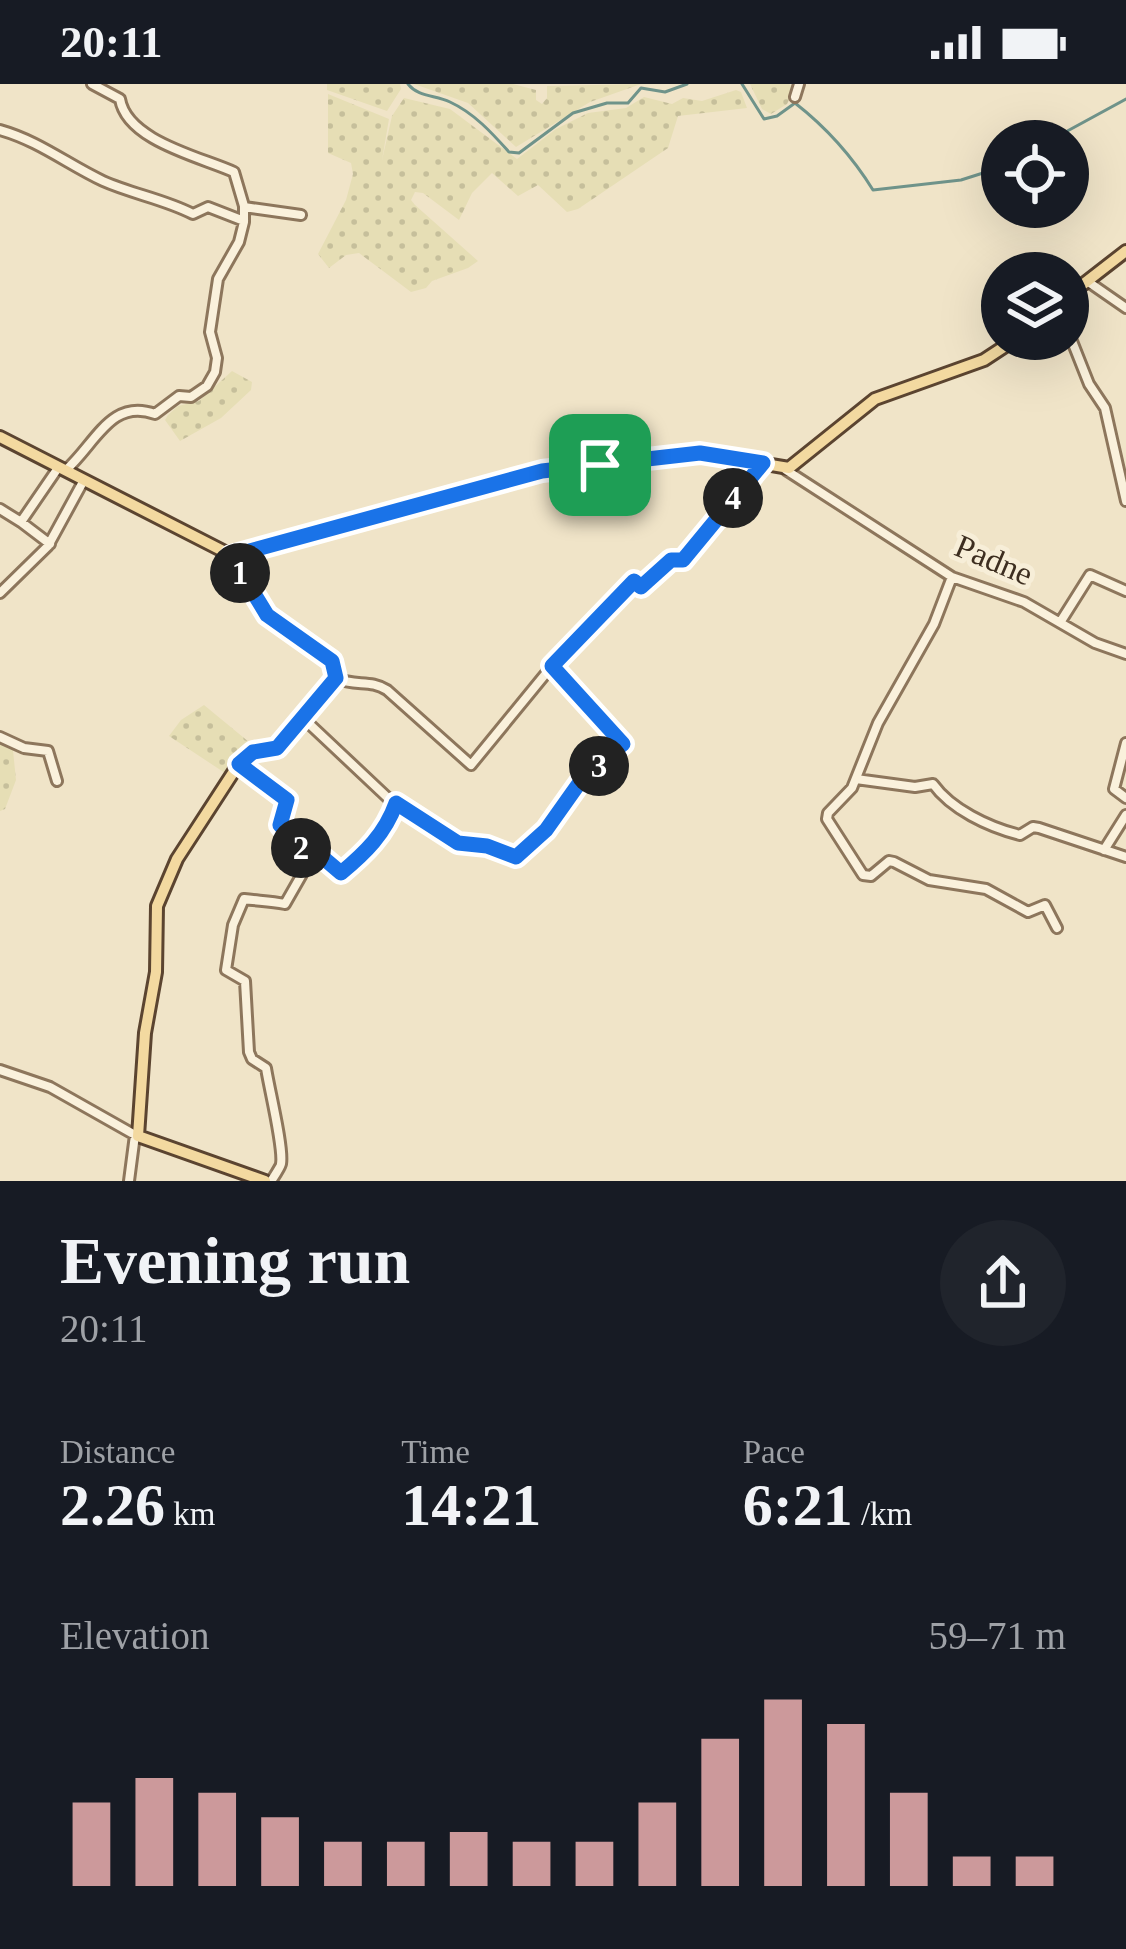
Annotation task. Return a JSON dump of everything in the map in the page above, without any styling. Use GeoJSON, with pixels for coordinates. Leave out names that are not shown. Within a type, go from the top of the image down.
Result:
{"type":"FeatureCollection","features":[{"type":"Feature","properties":{"kind":"main road"},"geometry":{"type":"LineString","coordinates":[[1089,279],[1126,251]]}},
{"type":"Feature","properties":{"kind":"main road"},"geometry":{"type":"LineString","coordinates":[[231,556],[542,471],[700,453],[785,469],[875,399],[984,360]]}},
{"type":"Feature","properties":{"kind":"main road"},"geometry":{"type":"LineString","coordinates":[[0,437],[231,556],[267,615],[332,661],[336,678],[277,748],[253,752],[239,764],[177,859],[157,906],[156,972],[136,1134],[268,1181]]}},
{"type":"Feature","properties":{"kind":"street"},"geometry":{"type":"LineString","coordinates":[[21,522],[61,470],[122,411],[139,408],[155,414],[179,396],[191,397],[206,386],[218,358],[210,332],[218,279],[239,242],[244,222],[234,172],[203,163],[135,125],[122,111],[120,99],[92,84]]}},
{"type":"Feature","properties":{"kind":"street"},"geometry":{"type":"LineString","coordinates":[[795,97],[799,84]]}},
{"type":"Feature","properties":{"kind":"street"},"geometry":{"type":"LineString","coordinates":[[0,130],[37,143],[111,184],[193,214],[208,207],[244,222]]}},
{"type":"Feature","properties":{"kind":"street"},"geometry":{"type":"LineString","coordinates":[[244,207],[301,215]]}},
{"type":"Feature","properties":{"kind":"street"},"geometry":{"type":"LineString","coordinates":[[1089,282],[1126,308]]}},
{"type":"Feature","properties":{"kind":"street"},"geometry":{"type":"LineString","coordinates":[[1079,360],[1105,408],[1126,501]]}},
{"type":"Feature","properties":{"kind":"street"},"geometry":{"type":"LineString","coordinates":[[336,678],[355,686],[379,684],[471,765],[552,666],[634,581],[641,587],[671,560],[683,560],[763,463]]}},
{"type":"Feature","properties":{"kind":"street","name":"Padne"},"geometry":{"type":"LineString","coordinates":[[785,469],[952,577],[1024,602],[1095,644],[1126,654]]}},
{"type":"Feature","properties":{"kind":"street"},"geometry":{"type":"LineString","coordinates":[[0,593],[50,544],[85,479]]}},
{"type":"Feature","properties":{"kind":"street"},"geometry":{"type":"LineString","coordinates":[[0,508],[50,544]]}},
{"type":"Feature","properties":{"kind":"street"},"geometry":{"type":"LineString","coordinates":[[1061,621],[1090,575],[1126,590]]}},
{"type":"Feature","properties":{"kind":"street"},"geometry":{"type":"LineString","coordinates":[[952,577],[934,624],[878,723],[848,794],[826,815],[836,839],[863,875],[871,876],[894,862],[928,880],[986,889],[1028,912],[1045,905],[1057,928]]}},
{"type":"Feature","properties":{"kind":"street"},"geometry":{"type":"LineString","coordinates":[[304,718],[396,803],[458,843],[487,846],[516,857],[546,830],[585,775],[623,744],[552,666]]}},
{"type":"Feature","properties":{"kind":"street"},"geometry":{"type":"LineString","coordinates":[[0,737],[24,748],[48,751],[57,781]]}},
{"type":"Feature","properties":{"kind":"street"},"geometry":{"type":"LineString","coordinates":[[1126,743],[1114,789],[1126,798]]}},
{"type":"Feature","properties":{"kind":"street"},"geometry":{"type":"LineString","coordinates":[[239,764],[285,796],[280,825],[312,856],[321,856],[343,872],[360,860],[382,832],[396,803]]}},
{"type":"Feature","properties":{"kind":"street"},"geometry":{"type":"LineString","coordinates":[[856,778],[915,787],[933,784],[945,799],[991,826],[1020,835],[1033,827],[1126,857]]}},
{"type":"Feature","properties":{"kind":"street"},"geometry":{"type":"LineString","coordinates":[[1104,850],[1126,815]]}},
{"type":"Feature","properties":{"kind":"street"},"geometry":{"type":"LineString","coordinates":[[268,1181],[281,1166],[266,1068],[249,1052],[244,981],[226,970],[233,926],[244,899],[285,904],[312,856]]}},
{"type":"Feature","properties":{"kind":"street"},"geometry":{"type":"LineString","coordinates":[[0,1070],[50,1088],[136,1134],[129,1181]]}},
{"type":"Feature","properties":{"kind":"shaded area"},"geometry":{"type":"Polygon","coordinates":[[[327,84],[400,84],[401,89],[387,111],[327,90],[327,84]]]}},
{"type":"Feature","properties":{"kind":"shaded area"},"geometry":{"type":"Polygon","coordinates":[[[414,84],[513,84],[536,90],[536,100],[542,104],[547,86],[641,84],[590,102],[516,147],[468,103],[414,84]]]}},
{"type":"Feature","properties":{"kind":"shaded area"},"geometry":{"type":"Polygon","coordinates":[[[750,84],[795,88],[787,104],[771,114],[762,109],[750,84]]]}},
{"type":"Feature","properties":{"kind":"shaded area"},"geometry":{"type":"Polygon","coordinates":[[[736,90],[747,108],[678,116],[668,148],[578,209],[567,212],[538,185],[518,196],[492,173],[472,193],[459,220],[415,192],[411,200],[415,205],[478,261],[426,288],[411,292],[359,253],[346,255],[329,268],[318,254],[346,200],[353,174],[351,163],[328,153],[328,94],[389,119],[382,160],[392,116],[404,98],[450,109],[517,159],[556,129],[588,113],[626,108],[644,97],[672,104],[736,90]]]}},
{"type":"Feature","properties":{"kind":"shaded area"},"geometry":{"type":"Polygon","coordinates":[[[232,371],[252,382],[251,390],[221,418],[180,441],[165,420],[168,415],[178,406],[199,401],[232,371]]]}},
{"type":"Feature","properties":{"kind":"shaded area"},"geometry":{"type":"Polygon","coordinates":[[[204,705],[255,747],[228,775],[169,736],[181,720],[204,705]]]}},
{"type":"Feature","properties":{"kind":"shaded area"},"geometry":{"type":"Polygon","coordinates":[[[0,739],[13,750],[16,780],[0,811],[0,739]]]}},
{"type":"Feature","properties":{"kind":"waterway"},"geometry":{"type":"LineString","coordinates":[[408,84],[459,107],[509,152],[519,153],[573,113],[607,103],[628,103],[641,88],[665,92],[687,84]]}},
{"type":"Feature","properties":{"kind":"waterway"},"geometry":{"type":"LineString","coordinates":[[742,84],[764,119],[795,103],[838,143],[873,190],[981,174]]}},
{"type":"Feature","properties":{"kind":"waterway"},"geometry":{"type":"LineString","coordinates":[[1088,120],[1126,99]]}},
{"type":"Feature","properties":{"kind":"route"},"geometry":{"type":"LineString","coordinates":[[700,453],[763,463],[683,560],[671,560],[641,587],[634,581],[552,666],[623,744],[585,775],[546,830],[516,857],[487,846],[458,843],[396,803],[382,832],[360,860],[343,872],[321,856],[312,856],[280,825],[285,796],[239,764],[253,752],[277,748],[337,681],[332,661],[267,615],[231,556],[496,482],[600,465],[700,453]]}}]}
